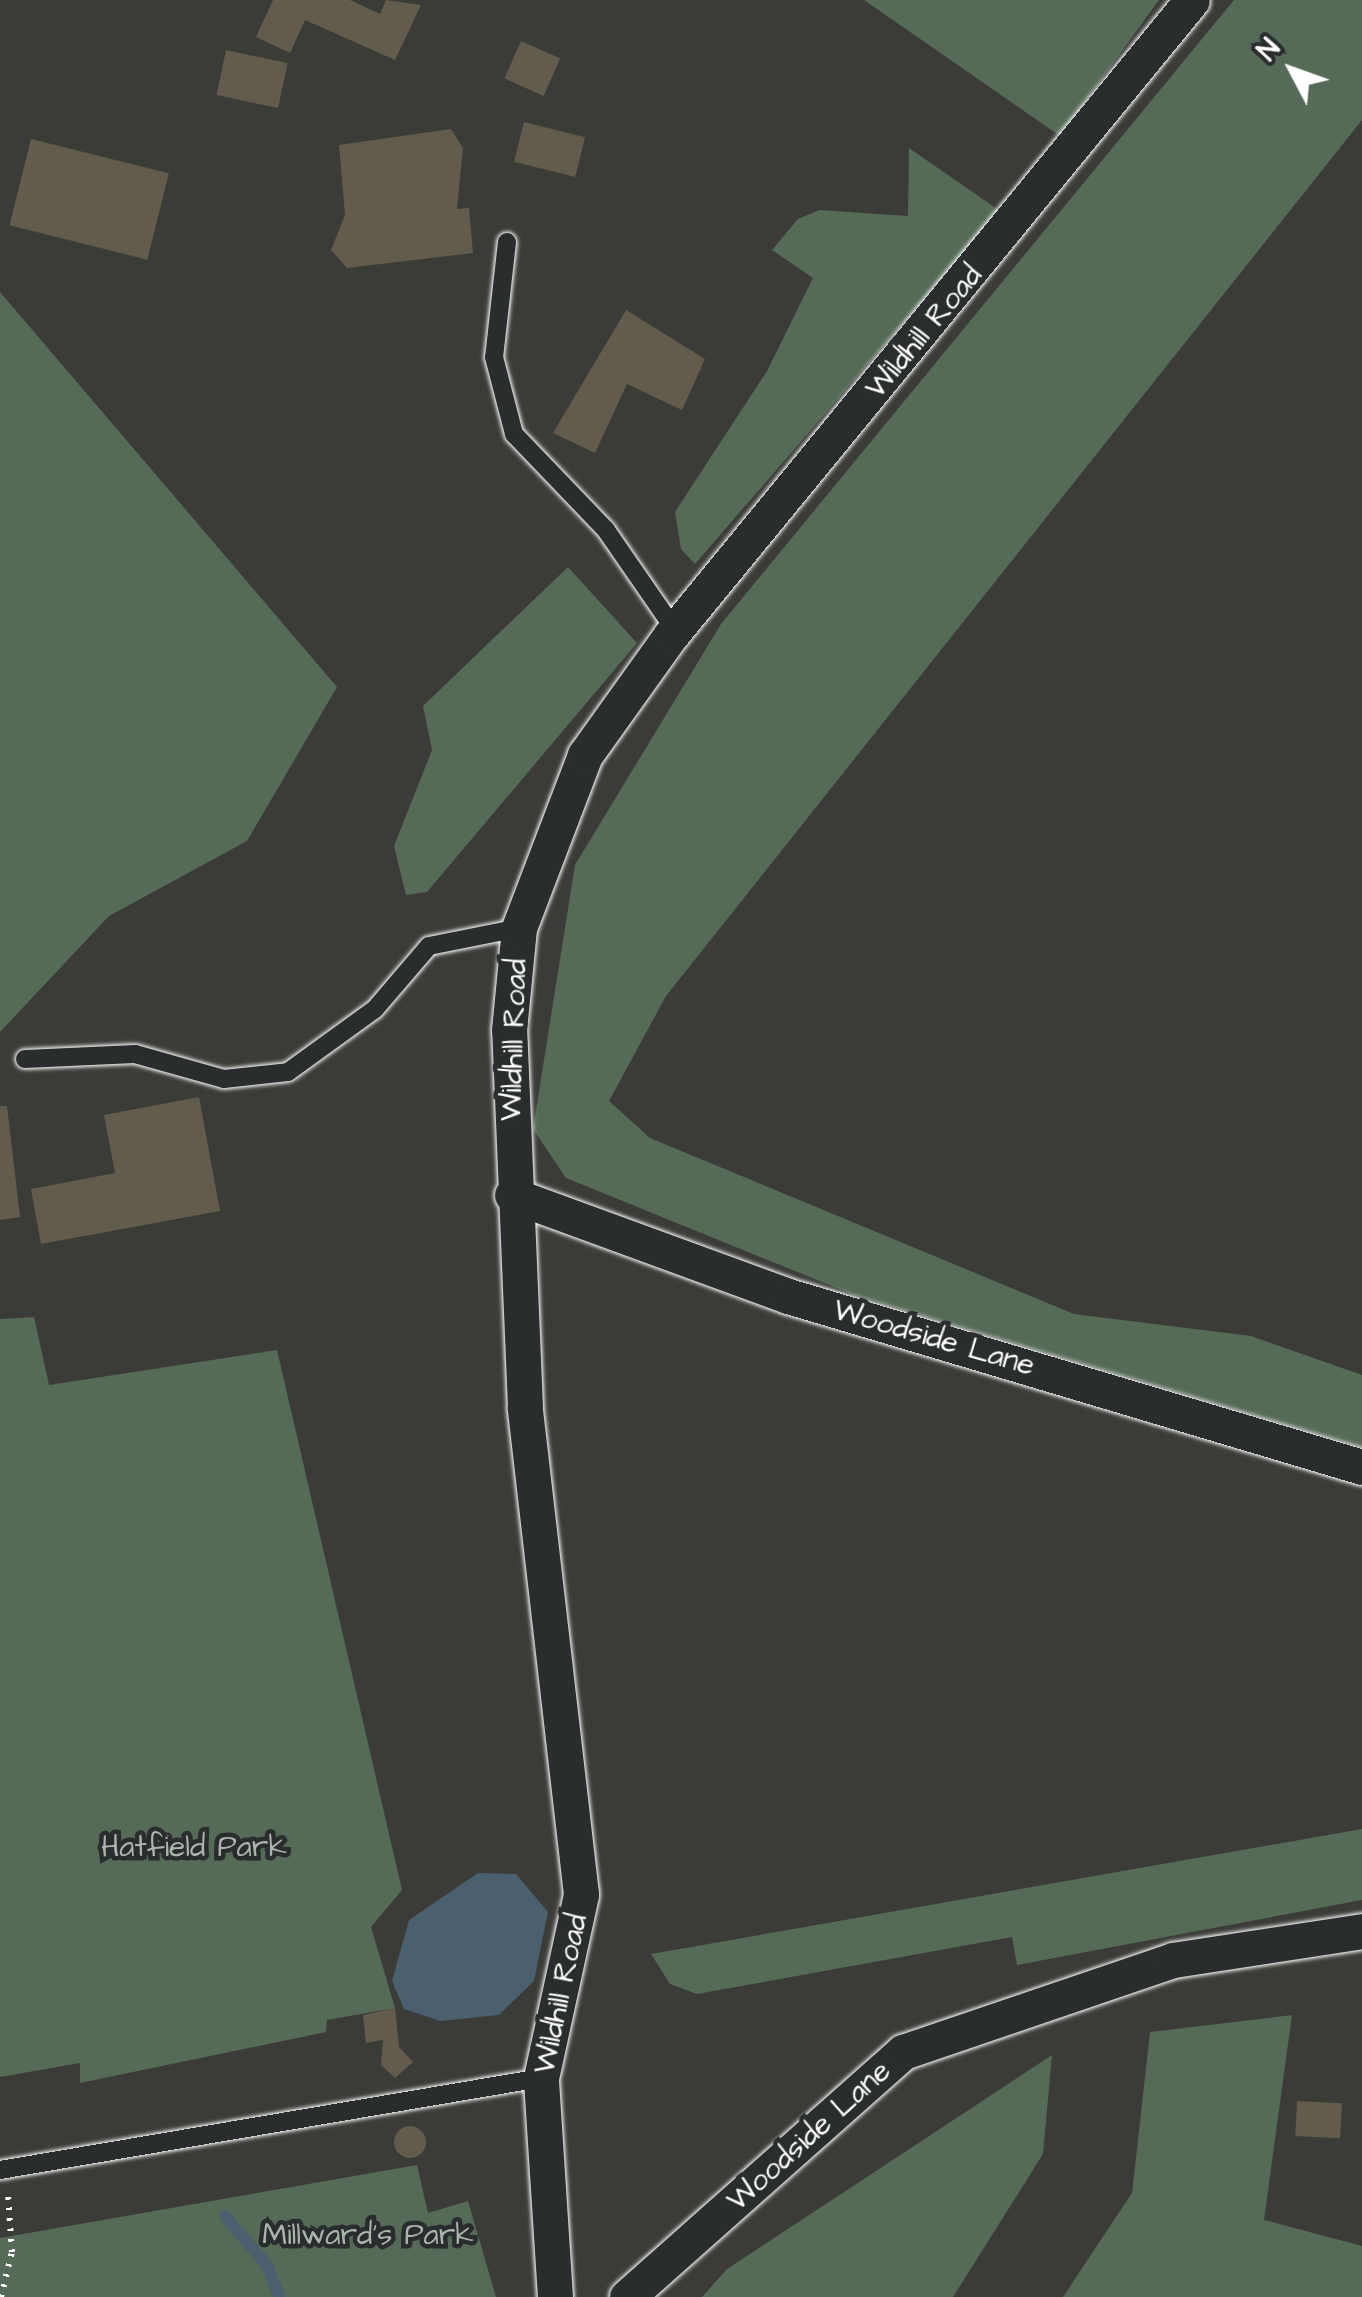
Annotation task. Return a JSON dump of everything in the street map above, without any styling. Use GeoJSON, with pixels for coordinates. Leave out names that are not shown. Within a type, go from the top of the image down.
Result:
{"type":"FeatureCollection","features":[{"type":"Feature","properties":{"kind":"street","name":"Wildhill Road"},"geometry":{"type":"LineString","coordinates":[[555,2297],[541,2078],[581,1894],[527,1426],[512,1195],[509,1030],[519,928],[585,754],[675,630],[1192,0]]}},
{"type":"Feature","properties":{"kind":"street","name":"Woodside Lane"},"geometry":{"type":"LineString","coordinates":[[512,1195],[788,1296],[1362,1466]]}},
{"type":"Feature","properties":{"kind":"street","name":"Woodside Lane"},"geometry":{"type":"LineString","coordinates":[[627,2297],[903,2052],[1173,1960],[1362,1931]]}},
{"type":"Feature","properties":{"kind":"lane"},"geometry":{"type":"LineString","coordinates":[[506,242],[494,356],[514,434],[606,530],[675,630]]}},
{"type":"Feature","properties":{"kind":"lane"},"geometry":{"type":"LineString","coordinates":[[25,1059],[135,1054],[224,1079],[288,1072],[375,1009],[429,946],[519,928]]}},
{"type":"Feature","properties":{"kind":"lane"},"geometry":{"type":"LineString","coordinates":[[4,2169],[541,2078]]}},
{"type":"Feature","properties":{"kind":"path"},"geometry":{"type":"LineString","coordinates":[[1,2297],[12,2252],[4,2169]]}},
{"type":"Feature","properties":{"kind":"green space"},"geometry":{"type":"Polygon","coordinates":[[[864,0],[1159,0],[1060,136],[864,0]]]}},
{"type":"Feature","properties":{"kind":"green space"},"geometry":{"type":"Polygon","coordinates":[[[1234,0],[1362,0],[1362,120],[666,996],[609,1101],[650,1138],[1074,1314],[1251,1336],[1362,1375],[1362,1447],[854,1295],[566,1178],[533,1129],[575,865],[721,624],[1234,0]]]}},
{"type":"Feature","properties":{"kind":"green space"},"geometry":{"type":"Polygon","coordinates":[[[909,148],[1000,211],[695,564],[681,549],[675,512],[767,371],[813,278],[772,250],[798,219],[820,210],[908,216],[909,148]]]}},
{"type":"Feature","properties":{"kind":"green space"},"geometry":{"type":"Polygon","coordinates":[[[0,292],[337,687],[247,841],[109,916],[0,1032],[0,292]]]}},
{"type":"Feature","properties":{"kind":"green space"},"geometry":{"type":"Polygon","coordinates":[[[568,567],[637,643],[427,892],[406,895],[394,846],[432,750],[423,706],[568,567]]]}},
{"type":"Feature","properties":{"kind":"green space","name":"Hatfield Park"},"geometry":{"type":"Polygon","coordinates":[[[34,1317],[49,1385],[277,1350],[402,1890],[371,1927],[395,2008],[327,2020],[326,2032],[80,2083],[80,2063],[0,2077],[0,1319],[34,1317]]]}},
{"type":"Feature","properties":{"kind":"green space"},"geometry":{"type":"Polygon","coordinates":[[[1362,1829],[1362,1900],[1017,1965],[1012,1937],[697,1994],[670,1984],[651,1954],[1362,1829]]]}},
{"type":"Feature","properties":{"kind":"green space"},"geometry":{"type":"Polygon","coordinates":[[[1292,2015],[1264,2220],[1362,2246],[1362,2297],[1063,2297],[1132,2193],[1150,2032],[1292,2015]]]}},
{"type":"Feature","properties":{"kind":"green space"},"geometry":{"type":"Polygon","coordinates":[[[1052,2055],[1043,2154],[953,2297],[702,2297],[727,2269],[1052,2055]]]}},
{"type":"Feature","properties":{"kind":"green space","name":"Millward's Park"},"geometry":{"type":"Polygon","coordinates":[[[417,2165],[428,2213],[468,2201],[496,2297],[0,2297],[0,2238],[417,2165]]]}},
{"type":"Feature","properties":{"kind":"water"},"geometry":{"type":"Polygon","coordinates":[[[478,1873],[516,1874],[548,1912],[534,1981],[499,2015],[440,2021],[404,2009],[392,1981],[409,1920],[478,1873]]]}},
{"type":"Feature","properties":{"kind":"building"},"geometry":{"type":"Polygon","coordinates":[[[273,0],[350,0],[380,14],[386,0],[421,5],[395,60],[305,20],[290,53],[256,37],[273,0]]]}},
{"type":"Feature","properties":{"kind":"building"},"geometry":{"type":"Polygon","coordinates":[[[521,41],[560,58],[544,96],[504,78],[521,41]]]}},
{"type":"Feature","properties":{"kind":"building"},"geometry":{"type":"Polygon","coordinates":[[[226,50],[288,63],[278,108],[216,95],[226,50]]]}},
{"type":"Feature","properties":{"kind":"building"},"geometry":{"type":"Polygon","coordinates":[[[524,122],[585,137],[575,177],[514,162],[524,122]]]}},
{"type":"Feature","properties":{"kind":"building"},"geometry":{"type":"Polygon","coordinates":[[[451,129],[463,148],[457,209],[469,208],[473,253],[347,268],[331,250],[345,215],[339,145],[451,129]]]}},
{"type":"Feature","properties":{"kind":"building"},"geometry":{"type":"Polygon","coordinates":[[[31,139],[169,173],[147,260],[9,225],[31,139]]]}},
{"type":"Feature","properties":{"kind":"building"},"geometry":{"type":"Polygon","coordinates":[[[626,310],[705,359],[682,410],[627,384],[595,453],[553,433],[626,310]]]}},
{"type":"Feature","properties":{"kind":"building"},"geometry":{"type":"Polygon","coordinates":[[[199,1097],[220,1211],[41,1244],[31,1189],[115,1173],[104,1115],[199,1097]]]}},
{"type":"Feature","properties":{"kind":"building"},"geometry":{"type":"Polygon","coordinates":[[[0,1106],[7,1106],[20,1217],[0,1220],[0,1106]]]}},
{"type":"Feature","properties":{"kind":"building"},"geometry":{"type":"Polygon","coordinates":[[[395,2008],[399,2047],[413,2062],[395,2078],[381,2065],[383,2040],[366,2043],[363,2015],[395,2008]]]}},
{"type":"Feature","properties":{"kind":"building"},"geometry":{"type":"Polygon","coordinates":[[[1297,2101],[1342,2103],[1340,2138],[1295,2136],[1297,2101]]]}},
{"type":"Feature","properties":{"kind":"building"},"geometry":{"type":"Polygon","coordinates":[[[410,2126],[421,2131],[426,2142],[421,2153],[410,2158],[399,2153],[394,2142],[399,2131],[410,2126]]]}},
{"type":"Feature","properties":{"kind":"waterway"},"geometry":{"type":"LineString","coordinates":[[225,2216],[267,2265],[279,2297]]}}]}
